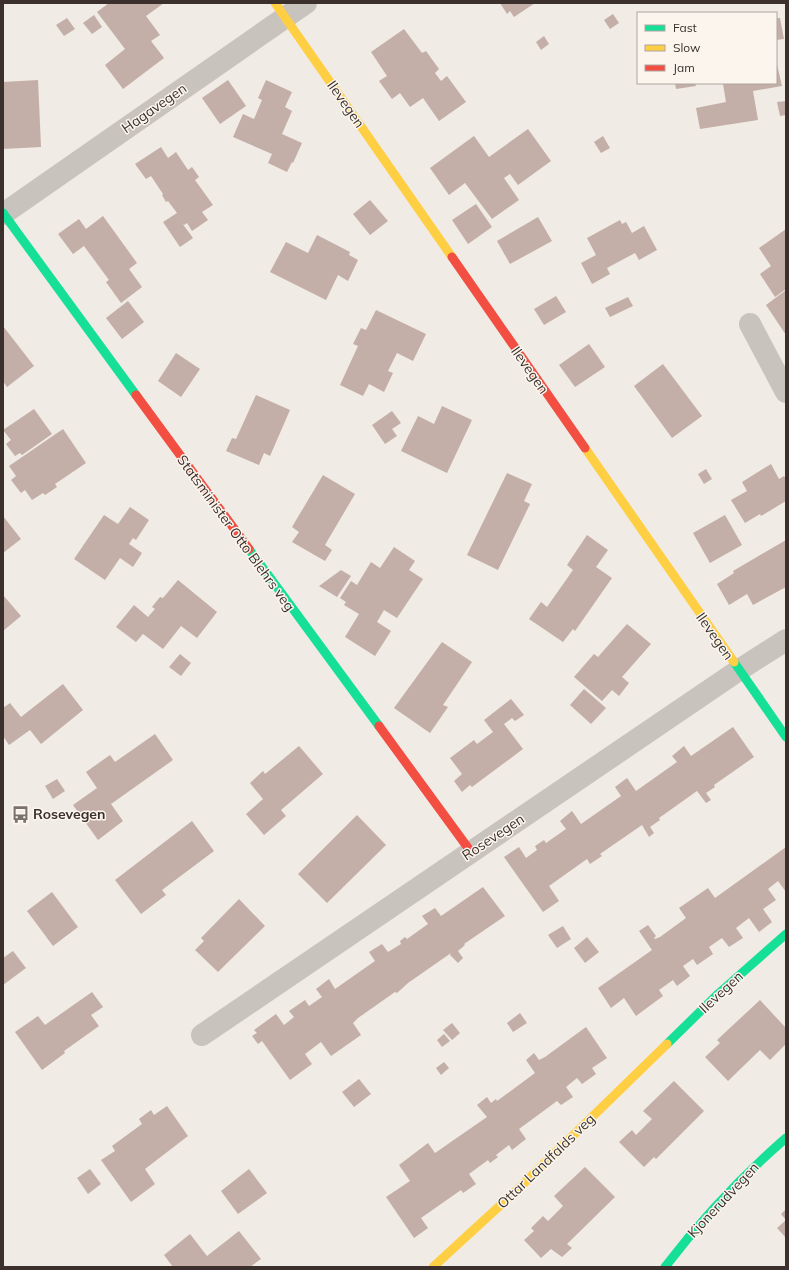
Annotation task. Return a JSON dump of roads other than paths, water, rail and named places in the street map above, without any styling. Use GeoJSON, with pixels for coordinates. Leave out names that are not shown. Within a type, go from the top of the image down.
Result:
{"type":"FeatureCollection","features":[{"type":"Feature","properties":{"kind":"street","name":"Hagavegen"},"geometry":{"type":"LineString","coordinates":[[3,213],[280,10],[306,3]]}},
{"type":"Feature","properties":{"kind":"street","name":"Ilevegen"},"geometry":{"type":"LineString","coordinates":[[280,10],[786,737]]}},
{"type":"Feature","properties":{"kind":"street","name":"Statsminister Otto Blehrs veg"},"geometry":{"type":"LineString","coordinates":[[3,213],[471,852]]}},
{"type":"Feature","properties":{"kind":"street"},"geometry":{"type":"LineString","coordinates":[[750,324],[786,392]]}},
{"type":"Feature","properties":{"kind":"street","name":"Rosevegen"},"geometry":{"type":"LineString","coordinates":[[202,1035],[739,670],[786,640]]}},
{"type":"Feature","properties":{"kind":"street","name":"Ilevegen"},"geometry":{"type":"LineString","coordinates":[[658,1053],[718,994],[786,934]]}},
{"type":"Feature","properties":{"kind":"street","name":"Ottar Landfalds veg"},"geometry":{"type":"LineString","coordinates":[[432,1267],[518,1189],[658,1053]]}},
{"type":"Feature","properties":{"kind":"street","name":"Kjonerudvegen"},"geometry":{"type":"LineString","coordinates":[[665,1267],[682,1244],[724,1197],[786,1138]]}},
{"type":"Feature","properties":{"kind":"place","name":"Rosevegen"},"geometry":{"type":"Point","coordinates":[20,814]}}]}
